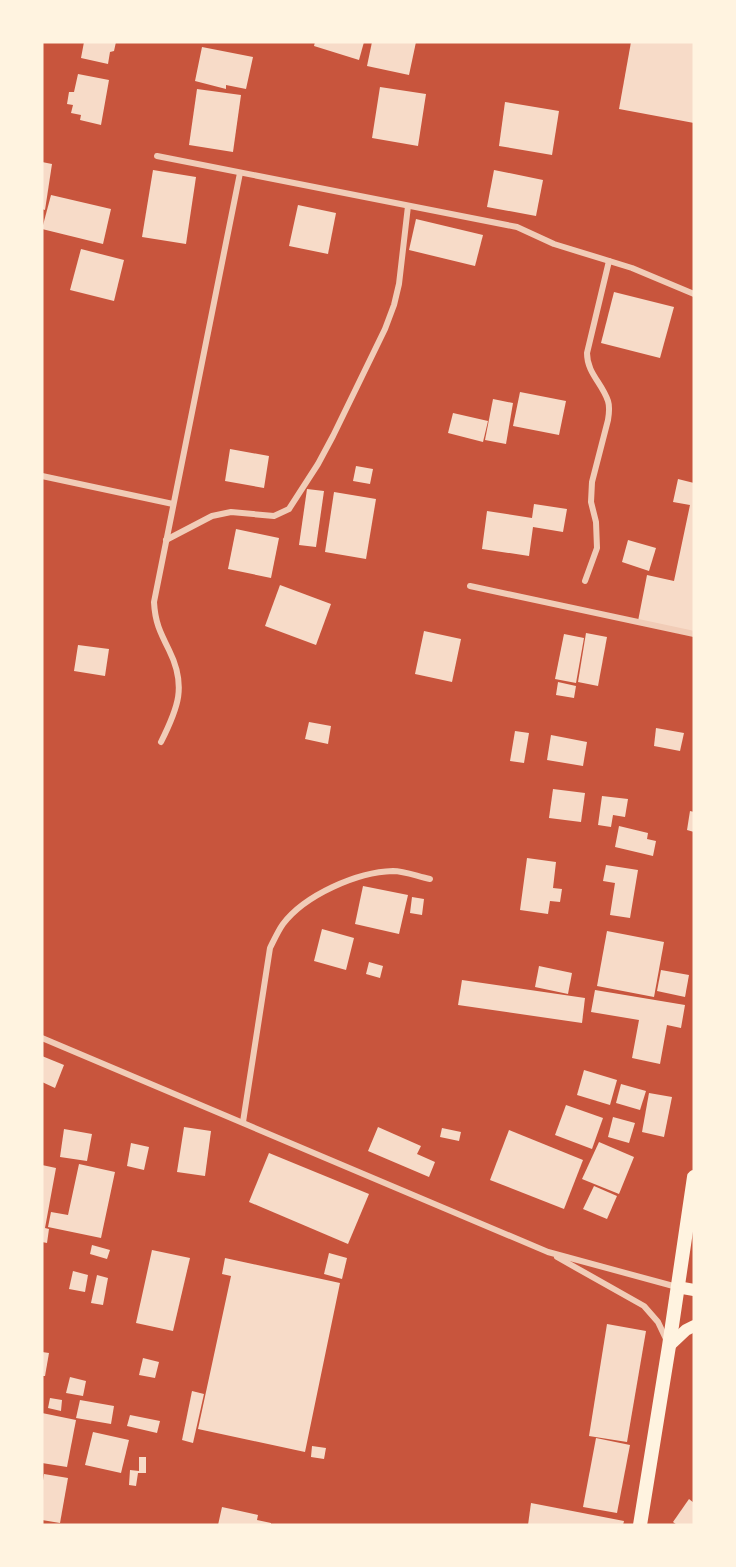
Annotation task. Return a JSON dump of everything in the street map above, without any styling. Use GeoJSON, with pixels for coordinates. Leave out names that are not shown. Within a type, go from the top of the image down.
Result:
{"type":"FeatureCollection","features":[{"type":"Feature","properties":{"kind":"main road"},"geometry":{"type":"LineString","coordinates":[[640,1525],[694,1177]]}},
{"type":"Feature","properties":{"kind":"main road"},"geometry":{"type":"LineString","coordinates":[[677,1287],[694,1290]]}},
{"type":"Feature","properties":{"kind":"main road"},"geometry":{"type":"LineString","coordinates":[[669,1346],[686,1330],[694,1326]]}},
{"type":"Feature","properties":{"kind":"street"},"geometry":{"type":"LineString","coordinates":[[157,156],[517,227],[554,244],[609,261],[694,294]]}},
{"type":"Feature","properties":{"kind":"street"},"geometry":{"type":"LineString","coordinates":[[161,742],[174,716],[179,701],[180,686],[171,653],[155,619],[154,602],[240,173]]}},
{"type":"Feature","properties":{"kind":"street"},"geometry":{"type":"LineString","coordinates":[[166,540],[212,516],[231,512],[274,516],[289,509],[333,436],[388,321],[399,284],[408,206]]}},
{"type":"Feature","properties":{"kind":"street"},"geometry":{"type":"LineString","coordinates":[[585,581],[591,570],[597,548],[591,493],[609,408],[608,401],[591,373],[587,353],[609,261]]}},
{"type":"Feature","properties":{"kind":"street"},"geometry":{"type":"LineString","coordinates":[[42,476],[173,504]]}},
{"type":"Feature","properties":{"kind":"street"},"geometry":{"type":"LineString","coordinates":[[470,586],[694,634]]}},
{"type":"Feature","properties":{"kind":"street"},"geometry":{"type":"LineString","coordinates":[[243,1122],[270,948],[282,925],[291,914],[314,898],[350,879],[394,871],[430,879]]}},
{"type":"Feature","properties":{"kind":"street"},"geometry":{"type":"LineString","coordinates":[[42,1038],[548,1252],[644,1306],[658,1322],[669,1346]]}},
{"type":"Feature","properties":{"kind":"street"},"geometry":{"type":"LineString","coordinates":[[548,1252],[677,1287]]}},
{"type":"Feature","properties":{"kind":"building"},"geometry":{"type":"Polygon","coordinates":[[[84,42],[116,42],[114,51],[110,52],[108,64],[81,58],[84,42]]]}},
{"type":"Feature","properties":{"kind":"building"},"geometry":{"type":"Polygon","coordinates":[[[315,42],[364,42],[359,60],[314,46],[315,42]]]}},
{"type":"Feature","properties":{"kind":"building"},"geometry":{"type":"Polygon","coordinates":[[[372,42],[416,42],[409,75],[367,66],[372,42]]]}},
{"type":"Feature","properties":{"kind":"building"},"geometry":{"type":"Polygon","coordinates":[[[631,42],[694,42],[694,123],[619,109],[631,42]]]}},
{"type":"Feature","properties":{"kind":"building"},"geometry":{"type":"Polygon","coordinates":[[[202,47],[253,57],[246,89],[226,85],[226,89],[195,81],[202,47]]]}},
{"type":"Feature","properties":{"kind":"building"},"geometry":{"type":"Polygon","coordinates":[[[78,74],[109,80],[101,125],[80,120],[81,115],[71,113],[73,105],[67,104],[69,92],[74,92],[78,74]]]}},
{"type":"Feature","properties":{"kind":"building"},"geometry":{"type":"Polygon","coordinates":[[[380,87],[426,94],[418,146],[372,138],[380,87]]]}},
{"type":"Feature","properties":{"kind":"building"},"geometry":{"type":"Polygon","coordinates":[[[197,89],[241,95],[233,152],[189,145],[197,89]]]}},
{"type":"Feature","properties":{"kind":"building"},"geometry":{"type":"Polygon","coordinates":[[[505,102],[559,111],[552,155],[499,146],[505,102]]]}},
{"type":"Feature","properties":{"kind":"building"},"geometry":{"type":"Polygon","coordinates":[[[42,162],[52,164],[45,210],[42,209],[42,162]]]}},
{"type":"Feature","properties":{"kind":"building"},"geometry":{"type":"Polygon","coordinates":[[[153,170],[196,177],[186,244],[142,237],[153,170]]]}},
{"type":"Feature","properties":{"kind":"building"},"geometry":{"type":"Polygon","coordinates":[[[494,170],[543,180],[536,216],[487,207],[494,170]]]}},
{"type":"Feature","properties":{"kind":"building"},"geometry":{"type":"Polygon","coordinates":[[[51,195],[111,209],[103,244],[42,229],[51,195]]]}},
{"type":"Feature","properties":{"kind":"building"},"geometry":{"type":"Polygon","coordinates":[[[298,205],[336,213],[328,254],[289,246],[298,205]]]}},
{"type":"Feature","properties":{"kind":"building"},"geometry":{"type":"Polygon","coordinates":[[[416,219],[483,235],[475,266],[409,250],[416,219]]]}},
{"type":"Feature","properties":{"kind":"building"},"geometry":{"type":"Polygon","coordinates":[[[81,249],[124,260],[114,301],[70,290],[81,249]]]}},
{"type":"Feature","properties":{"kind":"building"},"geometry":{"type":"Polygon","coordinates":[[[614,292],[674,307],[660,358],[601,343],[614,292]]]}},
{"type":"Feature","properties":{"kind":"building"},"geometry":{"type":"Polygon","coordinates":[[[520,392],[566,401],[559,435],[513,426],[520,392]]]}},
{"type":"Feature","properties":{"kind":"building"},"geometry":{"type":"Polygon","coordinates":[[[493,399],[513,403],[506,444],[485,440],[493,399]]]}},
{"type":"Feature","properties":{"kind":"building"},"geometry":{"type":"Polygon","coordinates":[[[453,413],[488,421],[483,442],[448,433],[453,413]]]}},
{"type":"Feature","properties":{"kind":"building"},"geometry":{"type":"Polygon","coordinates":[[[230,449],[269,456],[264,488],[225,481],[230,449]]]}},
{"type":"Feature","properties":{"kind":"building"},"geometry":{"type":"Polygon","coordinates":[[[356,466],[373,469],[370,484],[353,481],[356,466]]]}},
{"type":"Feature","properties":{"kind":"building"},"geometry":{"type":"Polygon","coordinates":[[[678,479],[694,483],[694,633],[638,621],[647,575],[674,581],[690,505],[673,502],[678,479]]]}},
{"type":"Feature","properties":{"kind":"building"},"geometry":{"type":"Polygon","coordinates":[[[307,489],[324,491],[316,547],[299,545],[307,489]]]}},
{"type":"Feature","properties":{"kind":"building"},"geometry":{"type":"Polygon","coordinates":[[[334,492],[376,499],[366,559],[325,552],[334,492]]]}},
{"type":"Feature","properties":{"kind":"building"},"geometry":{"type":"Polygon","coordinates":[[[534,504],[567,509],[563,532],[533,527],[529,556],[482,549],[487,511],[532,518],[534,504]]]}},
{"type":"Feature","properties":{"kind":"building"},"geometry":{"type":"Polygon","coordinates":[[[236,529],[279,538],[271,578],[228,569],[236,529]]]}},
{"type":"Feature","properties":{"kind":"building"},"geometry":{"type":"Polygon","coordinates":[[[628,540],[656,548],[649,571],[622,562],[628,540]]]}},
{"type":"Feature","properties":{"kind":"building"},"geometry":{"type":"Polygon","coordinates":[[[280,585],[331,604],[316,645],[265,626],[280,585]]]}},
{"type":"Feature","properties":{"kind":"building"},"geometry":{"type":"Polygon","coordinates":[[[424,631],[461,639],[452,682],[415,674],[424,631]]]}},
{"type":"Feature","properties":{"kind":"building"},"geometry":{"type":"Polygon","coordinates":[[[586,633],[607,637],[598,686],[578,682],[586,633]]]}},
{"type":"Feature","properties":{"kind":"building"},"geometry":{"type":"Polygon","coordinates":[[[564,634],[584,638],[576,683],[555,679],[564,634]]]}},
{"type":"Feature","properties":{"kind":"building"},"geometry":{"type":"Polygon","coordinates":[[[78,645],[109,649],[105,676],[74,671],[78,645]]]}},
{"type":"Feature","properties":{"kind":"building"},"geometry":{"type":"Polygon","coordinates":[[[558,682],[576,686],[574,698],[556,695],[558,682]]]}},
{"type":"Feature","properties":{"kind":"building"},"geometry":{"type":"Polygon","coordinates":[[[309,722],[331,726],[328,744],[305,739],[309,722]]]}},
{"type":"Feature","properties":{"kind":"building"},"geometry":{"type":"Polygon","coordinates":[[[656,728],[684,733],[680,751],[654,746],[656,728]]]}},
{"type":"Feature","properties":{"kind":"building"},"geometry":{"type":"Polygon","coordinates":[[[515,731],[529,733],[524,763],[510,761],[515,731]]]}},
{"type":"Feature","properties":{"kind":"building"},"geometry":{"type":"Polygon","coordinates":[[[551,735],[587,742],[583,766],[547,760],[551,735]]]}},
{"type":"Feature","properties":{"kind":"building"},"geometry":{"type":"Polygon","coordinates":[[[553,789],[585,793],[581,822],[549,818],[553,789]]]}},
{"type":"Feature","properties":{"kind":"building"},"geometry":{"type":"Polygon","coordinates":[[[602,796],[628,799],[625,817],[613,815],[611,827],[598,825],[602,796]]]}},
{"type":"Feature","properties":{"kind":"building"},"geometry":{"type":"Polygon","coordinates":[[[690,811],[694,812],[694,832],[687,830],[690,811]]]}},
{"type":"Feature","properties":{"kind":"building"},"geometry":{"type":"Polygon","coordinates":[[[619,826],[648,833],[647,839],[656,841],[653,856],[615,847],[619,826]]]}},
{"type":"Feature","properties":{"kind":"building"},"geometry":{"type":"Polygon","coordinates":[[[527,858],[556,862],[553,888],[562,889],[560,902],[550,901],[548,914],[520,910],[527,858]]]}},
{"type":"Feature","properties":{"kind":"building"},"geometry":{"type":"Polygon","coordinates":[[[606,865],[638,870],[630,918],[610,915],[615,883],[603,881],[606,865]]]}},
{"type":"Feature","properties":{"kind":"building"},"geometry":{"type":"Polygon","coordinates":[[[363,886],[408,895],[399,934],[355,924],[363,886]]]}},
{"type":"Feature","properties":{"kind":"building"},"geometry":{"type":"Polygon","coordinates":[[[412,897],[424,899],[422,915],[410,913],[412,897]]]}},
{"type":"Feature","properties":{"kind":"building"},"geometry":{"type":"Polygon","coordinates":[[[322,929],[354,938],[346,970],[314,961],[322,929]]]}},
{"type":"Feature","properties":{"kind":"building"},"geometry":{"type":"Polygon","coordinates":[[[607,931],[664,942],[654,997],[597,986],[607,931]]]}},
{"type":"Feature","properties":{"kind":"building"},"geometry":{"type":"Polygon","coordinates":[[[369,962],[383,966],[380,978],[366,974],[369,962]]]}},
{"type":"Feature","properties":{"kind":"building"},"geometry":{"type":"Polygon","coordinates":[[[539,966],[572,973],[568,994],[535,987],[539,966]]]}},
{"type":"Feature","properties":{"kind":"building"},"geometry":{"type":"Polygon","coordinates":[[[661,970],[689,975],[685,997],[657,991],[661,970]]]}},
{"type":"Feature","properties":{"kind":"building"},"geometry":{"type":"Polygon","coordinates":[[[462,980],[585,998],[582,1023],[458,1005],[462,980]]]}},
{"type":"Feature","properties":{"kind":"building"},"geometry":{"type":"Polygon","coordinates":[[[595,990],[685,1005],[681,1028],[667,1025],[660,1064],[632,1058],[639,1020],[591,1012],[595,990]]]}},
{"type":"Feature","properties":{"kind":"building"},"geometry":{"type":"Polygon","coordinates":[[[42,1056],[64,1065],[55,1088],[42,1082],[42,1056]]]}},
{"type":"Feature","properties":{"kind":"building"},"geometry":{"type":"Polygon","coordinates":[[[584,1070],[617,1080],[610,1105],[577,1095],[584,1070]]]}},
{"type":"Feature","properties":{"kind":"building"},"geometry":{"type":"Polygon","coordinates":[[[621,1084],[646,1091],[640,1110],[616,1103],[621,1084]]]}},
{"type":"Feature","properties":{"kind":"building"},"geometry":{"type":"Polygon","coordinates":[[[649,1093],[672,1097],[664,1137],[642,1132],[649,1093]]]}},
{"type":"Feature","properties":{"kind":"building"},"geometry":{"type":"Polygon","coordinates":[[[566,1105],[603,1118],[592,1149],[555,1135],[566,1105]]]}},
{"type":"Feature","properties":{"kind":"building"},"geometry":{"type":"Polygon","coordinates":[[[613,1117],[635,1123],[629,1143],[608,1137],[613,1117]]]}},
{"type":"Feature","properties":{"kind":"building"},"geometry":{"type":"Polygon","coordinates":[[[184,1127],[211,1131],[205,1176],[177,1172],[184,1127]]]}},
{"type":"Feature","properties":{"kind":"building"},"geometry":{"type":"Polygon","coordinates":[[[378,1127],[421,1146],[417,1154],[435,1162],[429,1177],[368,1151],[378,1127]]]}},
{"type":"Feature","properties":{"kind":"building"},"geometry":{"type":"Polygon","coordinates":[[[442,1128],[461,1132],[459,1141],[440,1137],[442,1128]]]}},
{"type":"Feature","properties":{"kind":"building"},"geometry":{"type":"Polygon","coordinates":[[[64,1129],[92,1134],[87,1161],[60,1157],[64,1129]]]}},
{"type":"Feature","properties":{"kind":"building"},"geometry":{"type":"Polygon","coordinates":[[[509,1130],[583,1160],[564,1209],[490,1180],[509,1130]]]}},
{"type":"Feature","properties":{"kind":"building"},"geometry":{"type":"Polygon","coordinates":[[[599,1142],[634,1157],[619,1194],[582,1179],[599,1142]]]}},
{"type":"Feature","properties":{"kind":"building"},"geometry":{"type":"Polygon","coordinates":[[[131,1143],[149,1147],[144,1170],[127,1166],[131,1143]]]}},
{"type":"Feature","properties":{"kind":"building"},"geometry":{"type":"Polygon","coordinates":[[[269,1153],[369,1194],[348,1244],[249,1202],[269,1153]]]}},
{"type":"Feature","properties":{"kind":"building"},"geometry":{"type":"Polygon","coordinates":[[[79,1164],[115,1172],[101,1238],[48,1227],[51,1212],[68,1215],[79,1164]]]}},
{"type":"Feature","properties":{"kind":"building"},"geometry":{"type":"Polygon","coordinates":[[[42,1165],[56,1168],[45,1228],[49,1229],[47,1243],[42,1242],[42,1165]]]}},
{"type":"Feature","properties":{"kind":"building"},"geometry":{"type":"Polygon","coordinates":[[[594,1186],[617,1196],[607,1219],[583,1209],[594,1186]]]}},
{"type":"Feature","properties":{"kind":"building"},"geometry":{"type":"Polygon","coordinates":[[[92,1245],[110,1250],[107,1259],[90,1254],[92,1245]]]}},
{"type":"Feature","properties":{"kind":"building"},"geometry":{"type":"Polygon","coordinates":[[[152,1250],[190,1258],[173,1331],[136,1323],[152,1250]]]}},
{"type":"Feature","properties":{"kind":"building"},"geometry":{"type":"Polygon","coordinates":[[[329,1253],[347,1258],[342,1279],[324,1274],[329,1253]]]}},
{"type":"Feature","properties":{"kind":"building"},"geometry":{"type":"Polygon","coordinates":[[[225,1258],[340,1283],[305,1452],[198,1429],[231,1276],[222,1274],[225,1258]]]}},
{"type":"Feature","properties":{"kind":"building"},"geometry":{"type":"Polygon","coordinates":[[[73,1271],[88,1275],[85,1292],[69,1289],[73,1271]]]}},
{"type":"Feature","properties":{"kind":"building"},"geometry":{"type":"Polygon","coordinates":[[[97,1275],[108,1278],[103,1305],[91,1303],[97,1275]]]}},
{"type":"Feature","properties":{"kind":"building"},"geometry":{"type":"Polygon","coordinates":[[[607,1324],[646,1331],[627,1442],[589,1436],[607,1324]]]}},
{"type":"Feature","properties":{"kind":"building"},"geometry":{"type":"Polygon","coordinates":[[[42,1352],[49,1353],[45,1376],[42,1376],[42,1352]]]}},
{"type":"Feature","properties":{"kind":"building"},"geometry":{"type":"Polygon","coordinates":[[[143,1358],[159,1362],[155,1378],[139,1375],[143,1358]]]}},
{"type":"Feature","properties":{"kind":"building"},"geometry":{"type":"Polygon","coordinates":[[[70,1377],[86,1381],[83,1396],[66,1393],[70,1377]]]}},
{"type":"Feature","properties":{"kind":"building"},"geometry":{"type":"Polygon","coordinates":[[[192,1391],[204,1394],[193,1443],[182,1440],[192,1391]]]}},
{"type":"Feature","properties":{"kind":"building"},"geometry":{"type":"Polygon","coordinates":[[[50,1398],[62,1400],[61,1411],[48,1408],[50,1398]]]}},
{"type":"Feature","properties":{"kind":"building"},"geometry":{"type":"Polygon","coordinates":[[[80,1400],[114,1406],[111,1424],[76,1418],[80,1400]]]}},
{"type":"Feature","properties":{"kind":"building"},"geometry":{"type":"Polygon","coordinates":[[[42,1413],[76,1420],[67,1467],[42,1463],[42,1413]]]}},
{"type":"Feature","properties":{"kind":"building"},"geometry":{"type":"Polygon","coordinates":[[[130,1415],[160,1421],[157,1433],[127,1426],[130,1415]]]}},
{"type":"Feature","properties":{"kind":"building"},"geometry":{"type":"Polygon","coordinates":[[[93,1432],[129,1440],[121,1473],[85,1465],[93,1432]]]}},
{"type":"Feature","properties":{"kind":"building"},"geometry":{"type":"Polygon","coordinates":[[[596,1438],[630,1445],[617,1513],[583,1507],[596,1438]]]}},
{"type":"Feature","properties":{"kind":"building"},"geometry":{"type":"Polygon","coordinates":[[[312,1446],[326,1448],[324,1459],[311,1457],[312,1446]]]}},
{"type":"Feature","properties":{"kind":"building"},"geometry":{"type":"Polygon","coordinates":[[[139,1457],[146,1457],[146,1473],[138,1473],[136,1486],[129,1485],[130,1470],[139,1471],[139,1457]]]}},
{"type":"Feature","properties":{"kind":"building"},"geometry":{"type":"Polygon","coordinates":[[[44,1474],[68,1478],[60,1523],[42,1520],[44,1474]]]}},
{"type":"Feature","properties":{"kind":"building"},"geometry":{"type":"Polygon","coordinates":[[[689,1499],[694,1503],[694,1525],[677,1525],[673,1522],[689,1499]]]}},
{"type":"Feature","properties":{"kind":"building"},"geometry":{"type":"Polygon","coordinates":[[[531,1503],[624,1521],[623,1525],[528,1525],[531,1503]]]}},
{"type":"Feature","properties":{"kind":"building"},"geometry":{"type":"Polygon","coordinates":[[[222,1507],[258,1515],[257,1520],[271,1523],[271,1525],[218,1525],[222,1507]]]}}]}
